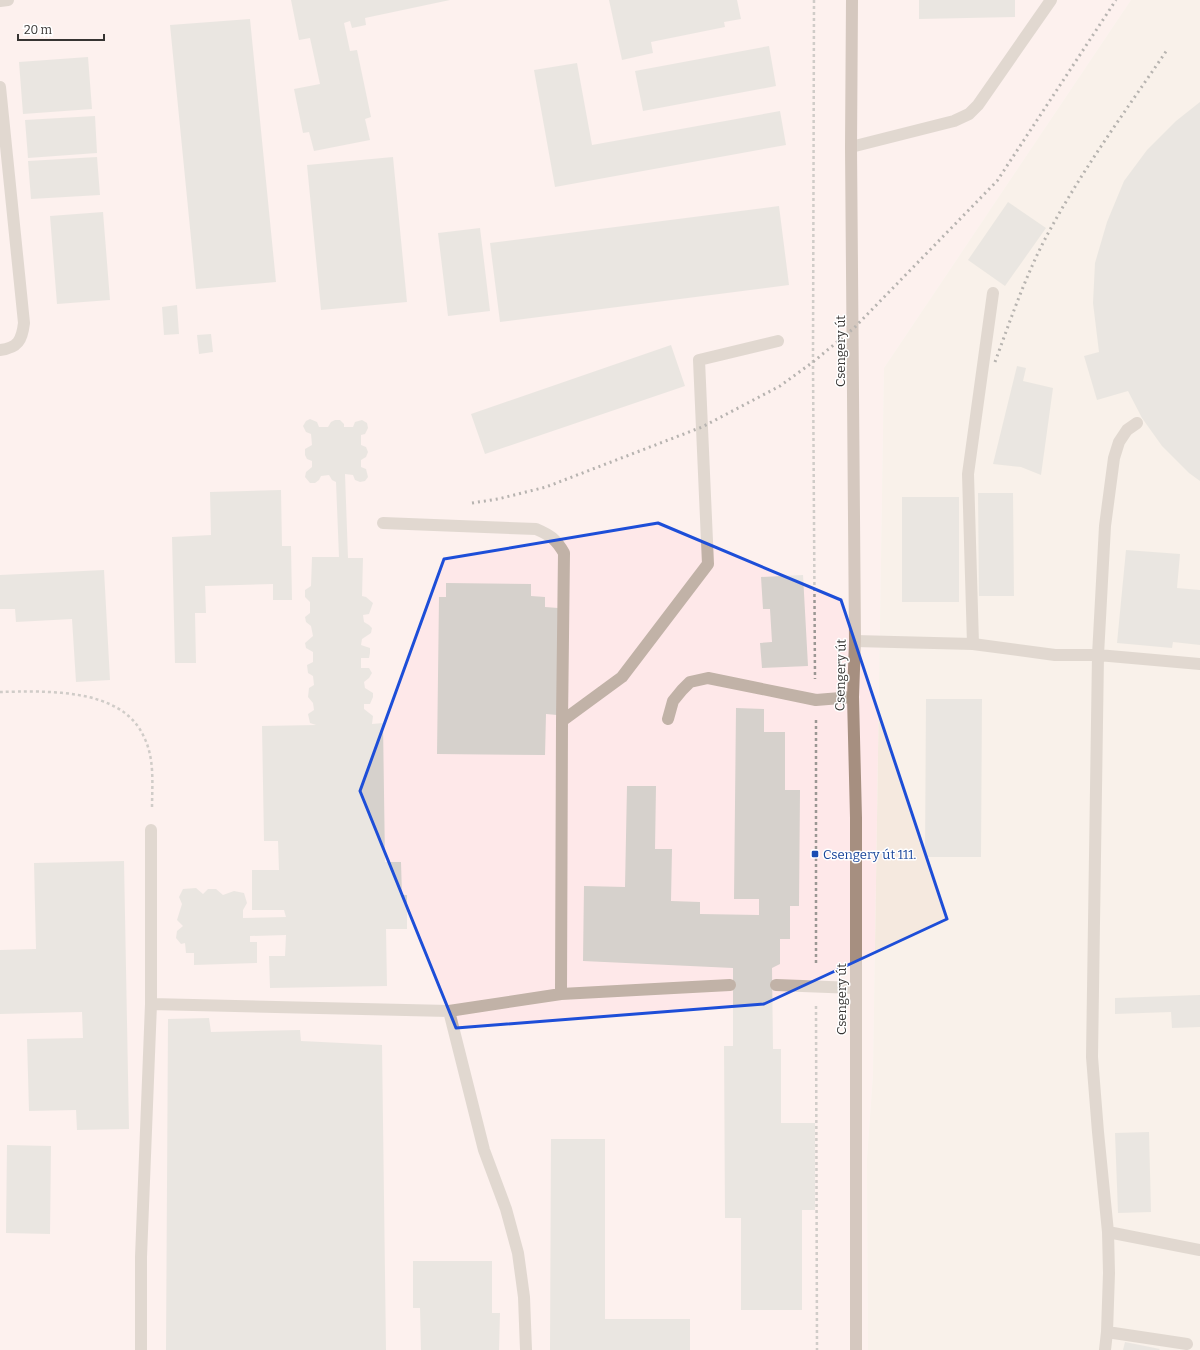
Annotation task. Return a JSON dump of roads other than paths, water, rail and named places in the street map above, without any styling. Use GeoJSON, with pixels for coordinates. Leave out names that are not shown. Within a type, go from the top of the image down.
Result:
{"type":"FeatureCollection","features":[{"type":"Feature","properties":{"kind":"main road","name":"Csengery út"},"geometry":{"type":"LineString","coordinates":[[852,0],[855,641],[853,697],[856,818],[856,1350]]}},
{"type":"Feature","properties":{"kind":"street"},"geometry":{"type":"LineString","coordinates":[[0,2],[8,0]]}},
{"type":"Feature","properties":{"kind":"street"},"geometry":{"type":"LineString","coordinates":[[852,147],[954,121],[969,114],[978,105],[1051,0]]}},
{"type":"Feature","properties":{"kind":"street"},"geometry":{"type":"LineString","coordinates":[[0,87],[24,323],[22,335],[17,344],[7,349],[0,350]]}},
{"type":"Feature","properties":{"kind":"street"},"geometry":{"type":"LineString","coordinates":[[973,644],[968,474],[993,293]]}},
{"type":"Feature","properties":{"kind":"street"},"geometry":{"type":"LineString","coordinates":[[562,721],[622,676],[708,564],[699,360],[778,341]]}},
{"type":"Feature","properties":{"kind":"street"},"geometry":{"type":"LineString","coordinates":[[1105,1350],[1109,1274],[1108,1232],[1092,1057],[1098,655],[1105,526],[1114,458],[1119,442],[1127,430],[1137,423]]}},
{"type":"Feature","properties":{"kind":"street"},"geometry":{"type":"LineString","coordinates":[[383,523],[536,529],[550,535],[559,543],[564,553],[561,994]]}},
{"type":"Feature","properties":{"kind":"street"},"geometry":{"type":"LineString","coordinates":[[855,641],[973,644],[1055,655],[1098,655],[1200,664]]}},
{"type":"Feature","properties":{"kind":"street"},"geometry":{"type":"LineString","coordinates":[[668,719],[673,701],[682,690],[690,682],[708,678],[816,700],[853,697]]}},
{"type":"Feature","properties":{"kind":"street"},"geometry":{"type":"LineString","coordinates":[[141,1350],[141,1257],[151,1004],[152,830]]}},
{"type":"Feature","properties":{"kind":"street"},"geometry":{"type":"LineString","coordinates":[[776,984],[855,988]]}},
{"type":"Feature","properties":{"kind":"street"},"geometry":{"type":"LineString","coordinates":[[151,1004],[450,1011],[561,994],[730,985]]}},
{"type":"Feature","properties":{"kind":"street"},"geometry":{"type":"LineString","coordinates":[[450,1011],[484,1150],[506,1209],[518,1253],[524,1296],[526,1350]]}},
{"type":"Feature","properties":{"kind":"street"},"geometry":{"type":"LineString","coordinates":[[1108,1232],[1200,1250]]}},
{"type":"Feature","properties":{"kind":"street"},"geometry":{"type":"LineString","coordinates":[[1107,1332],[1187,1344]]}},
{"type":"Feature","properties":{"kind":"railway"},"geometry":{"type":"LineString","coordinates":[[472,503],[498,499],[546,487],[702,427],[780,386],[813,362],[854,328],[997,181],[1116,0]]}},
{"type":"Feature","properties":{"kind":"railway"},"geometry":{"type":"LineString","coordinates":[[995,362],[1030,271],[1044,241],[1072,192],[1167,50]]}},
{"type":"Feature","properties":{"kind":"place","name":"Csengery út 111."},"geometry":{"type":"Point","coordinates":[815,854]}}]}
